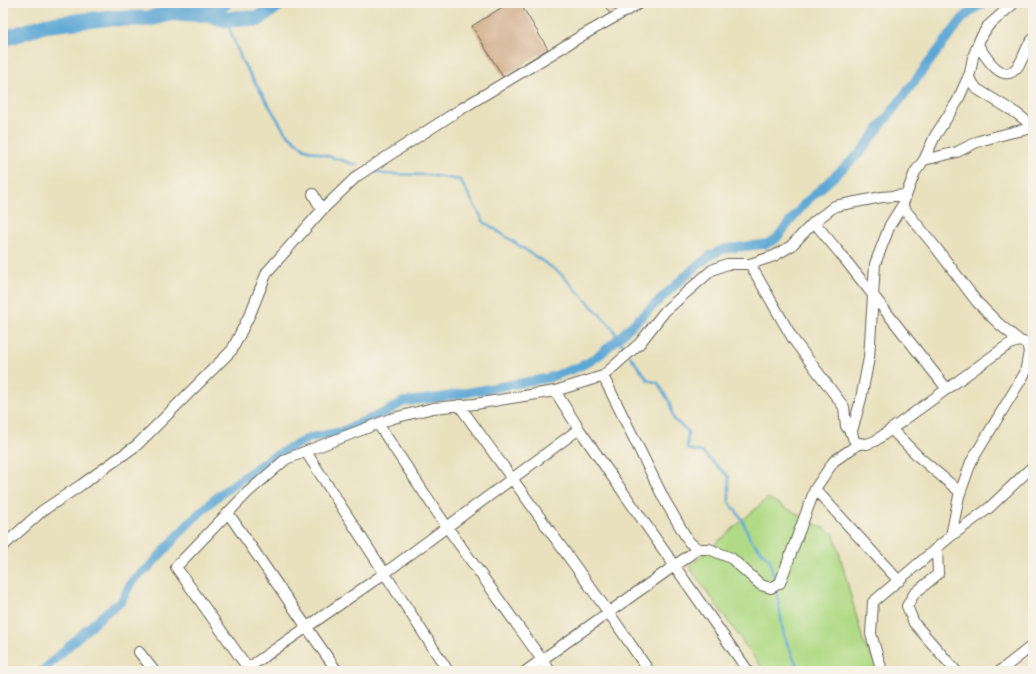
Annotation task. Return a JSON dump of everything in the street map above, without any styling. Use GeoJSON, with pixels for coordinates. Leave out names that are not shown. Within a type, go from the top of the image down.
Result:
{"type":"FeatureCollection","features":[{"type":"Feature","properties":{"kind":"street"},"geometry":{"type":"LineString","coordinates":[[3,546],[42,511],[138,445],[232,350],[251,312],[267,272],[322,210],[357,176],[460,109],[583,35],[640,3]]}},
{"type":"Feature","properties":{"kind":"street"},"geometry":{"type":"LineString","coordinates":[[856,440],[852,431],[861,399],[869,358],[874,264],[890,225],[902,206],[915,172],[924,160],[935,136],[957,102],[968,77],[973,57],[988,26],[1014,3]]}},
{"type":"Feature","properties":{"kind":"street"},"geometry":{"type":"LineString","coordinates":[[978,45],[992,66],[997,70],[1007,73],[1014,71],[1019,65],[1027,45],[1033,39]]}},
{"type":"Feature","properties":{"kind":"street"},"geometry":{"type":"LineString","coordinates":[[968,77],[977,89],[1016,112],[1033,127]]}},
{"type":"Feature","properties":{"kind":"street"},"geometry":{"type":"LineString","coordinates":[[924,160],[957,152],[980,141],[1033,127]]}},
{"type":"Feature","properties":{"kind":"street"},"geometry":{"type":"LineString","coordinates":[[313,194],[322,210]]}},
{"type":"Feature","properties":{"kind":"street"},"geometry":{"type":"LineString","coordinates":[[579,429],[385,573],[249,669],[176,566],[247,493],[286,459],[390,419],[433,408],[555,391],[602,376],[640,343],[665,311],[712,270],[727,264],[750,264],[774,256],[791,246],[814,222],[835,206],[882,197],[906,196]]}},
{"type":"Feature","properties":{"kind":"street"},"geometry":{"type":"LineString","coordinates":[[902,206],[977,302],[999,324],[1020,341],[1027,343],[1029,352],[1025,373],[971,462],[960,492],[951,536]]}},
{"type":"Feature","properties":{"kind":"street"},"geometry":{"type":"LineString","coordinates":[[814,222],[947,389]]}},
{"type":"Feature","properties":{"kind":"street"},"geometry":{"type":"LineString","coordinates":[[750,264],[793,340],[844,407],[846,426],[856,440],[867,444],[875,441],[1005,347],[1013,342],[1020,341]]}},
{"type":"Feature","properties":{"kind":"street"},"geometry":{"type":"LineString","coordinates":[[602,376],[664,499],[689,542],[698,550]]}},
{"type":"Feature","properties":{"kind":"street"},"geometry":{"type":"LineString","coordinates":[[555,391],[579,429],[748,671]]}},
{"type":"Feature","properties":{"kind":"street"},"geometry":{"type":"LineString","coordinates":[[459,405],[609,613],[648,671]]}},
{"type":"Feature","properties":{"kind":"street"},"geometry":{"type":"LineString","coordinates":[[378,424],[447,527],[550,671]]}},
{"type":"Feature","properties":{"kind":"street"},"geometry":{"type":"LineString","coordinates":[[891,429],[919,457],[960,492]]}},
{"type":"Feature","properties":{"kind":"street"},"geometry":{"type":"LineString","coordinates":[[526,671],[698,550],[709,549],[731,558],[760,585],[776,586],[816,489],[834,461],[856,440]]}},
{"type":"Feature","properties":{"kind":"street"},"geometry":{"type":"LineString","coordinates":[[306,452],[448,671]]}},
{"type":"Feature","properties":{"kind":"street"},"geometry":{"type":"LineString","coordinates":[[882,671],[871,634],[873,602],[951,536],[990,508],[1033,466]]}},
{"type":"Feature","properties":{"kind":"street"},"geometry":{"type":"LineString","coordinates":[[816,489],[899,580]]}},
{"type":"Feature","properties":{"kind":"street"},"geometry":{"type":"LineString","coordinates":[[228,513],[337,671]]}},
{"type":"Feature","properties":{"kind":"street"},"geometry":{"type":"LineString","coordinates":[[937,548],[938,574],[914,594],[907,606],[914,623],[956,671]]}},
{"type":"Feature","properties":{"kind":"street"},"geometry":{"type":"LineString","coordinates":[[1000,671],[1033,645]]}},
{"type":"Feature","properties":{"kind":"street"},"geometry":{"type":"LineString","coordinates":[[139,652],[154,671]]}},
{"type":"Feature","properties":{"kind":"green space"},"geometry":{"type":"Polygon","coordinates":[[[768,498],[834,534],[864,644],[881,671],[764,671],[689,567],[768,498]]]}},
{"type":"Feature","properties":{"kind":"building"},"geometry":{"type":"Polygon","coordinates":[[[509,3],[520,3],[548,49],[503,77],[472,26],[509,3]]]}},
{"type":"Feature","properties":{"kind":"building"},"geometry":{"type":"Polygon","coordinates":[[[603,3],[629,3],[610,14],[603,3]]]}},
{"type":"Feature","properties":{"kind":"waterway"},"geometry":{"type":"LineString","coordinates":[[199,10],[224,3]]}},
{"type":"Feature","properties":{"kind":"waterway"},"geometry":{"type":"LineString","coordinates":[[3,39],[46,25],[108,18],[148,19],[172,13],[209,14],[226,20],[241,18],[258,19],[279,3]]}},
{"type":"Feature","properties":{"kind":"waterway"},"geometry":{"type":"LineString","coordinates":[[42,671],[109,610],[121,602],[132,581],[149,567],[189,523],[219,495],[269,459],[309,438],[340,432],[387,411],[403,402],[442,397],[548,378],[576,368],[589,362],[602,353],[693,269],[711,255],[724,249],[766,244],[776,239],[805,203],[860,153],[962,19],[974,9],[985,3]]}},
{"type":"Feature","properties":{"kind":"waterway"},"geometry":{"type":"LineString","coordinates":[[226,20],[242,61],[285,132],[305,149],[357,165]]}},
{"type":"Feature","properties":{"kind":"waterway"},"geometry":{"type":"LineString","coordinates":[[372,170],[384,174],[428,175],[460,180],[484,222],[560,273],[611,326],[627,352]]}},
{"type":"Feature","properties":{"kind":"waterway"},"geometry":{"type":"LineString","coordinates":[[630,356],[648,380],[658,383],[669,401],[674,420],[688,431],[687,449],[702,452],[729,477],[729,502],[742,519],[750,539],[770,560],[775,583]]}},
{"type":"Feature","properties":{"kind":"waterway"},"geometry":{"type":"LineString","coordinates":[[776,588],[784,636],[798,668],[805,671]]}}]}
